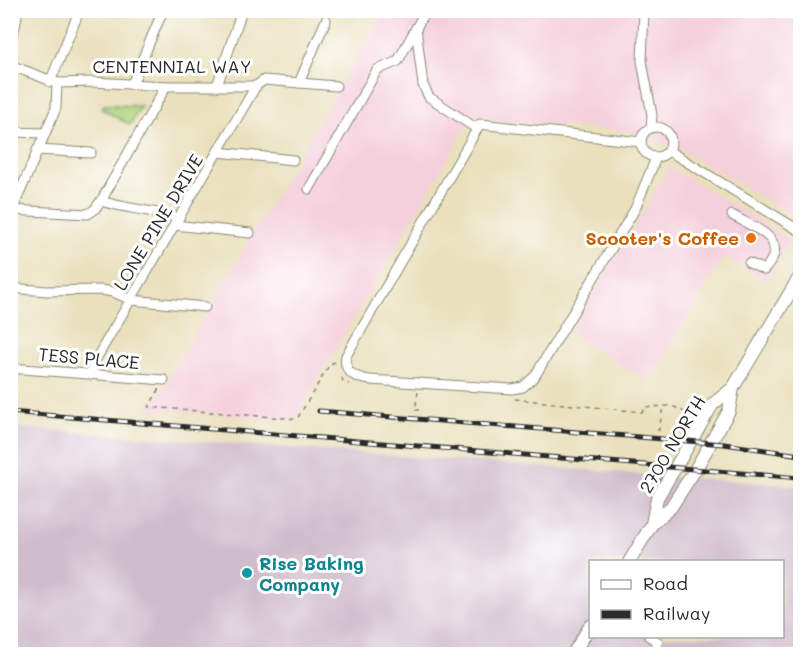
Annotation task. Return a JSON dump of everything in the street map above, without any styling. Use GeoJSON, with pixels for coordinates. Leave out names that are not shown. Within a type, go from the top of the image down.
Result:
{"type":"FeatureCollection","features":[{"type":"Feature","properties":{"kind":"main road","name":"2700 NORTH"},"geometry":{"type":"LineString","coordinates":[[630,560],[652,524],[671,507],[705,452],[729,411],[734,388],[801,276]]}},
{"type":"Feature","properties":{"kind":"main road","name":"2700 NORTH"},"geometry":{"type":"LineString","coordinates":[[652,524],[657,498],[713,404],[734,388]]}},
{"type":"Feature","properties":{"kind":"main road"},"geometry":{"type":"LineString","coordinates":[[573,654],[589,629]]}},
{"type":"Feature","properties":{"kind":"street"},"geometry":{"type":"LineString","coordinates":[[10,37],[15,27],[18,10]]}},
{"type":"Feature","properties":{"kind":"street"},"geometry":{"type":"LineString","coordinates":[[217,86],[242,10]]}},
{"type":"Feature","properties":{"kind":"street"},"geometry":{"type":"LineString","coordinates":[[309,189],[377,70],[398,61],[426,10]]}},
{"type":"Feature","properties":{"kind":"street"},"geometry":{"type":"LineString","coordinates":[[644,10],[642,62],[652,115],[651,128]]}},
{"type":"Feature","properties":{"kind":"street"},"geometry":{"type":"LineString","coordinates":[[78,15],[53,82],[56,108],[11,211],[88,214],[94,210],[166,86]]}},
{"type":"Feature","properties":{"kind":"street"},"geometry":{"type":"LineString","coordinates":[[132,84],[161,15]]}},
{"type":"Feature","properties":{"kind":"street"},"geometry":{"type":"LineString","coordinates":[[299,82],[326,20]]}},
{"type":"Feature","properties":{"kind":"street"},"geometry":{"type":"LineString","coordinates":[[416,28],[423,85],[429,97],[477,129]]}},
{"type":"Feature","properties":{"kind":"street","name":"CENTENNIAL WAY"},"geometry":{"type":"LineString","coordinates":[[10,65],[53,82],[256,86],[264,80],[336,86]]}},
{"type":"Feature","properties":{"kind":"street","name":"LONE PINE DRIVE"},"geometry":{"type":"LineString","coordinates":[[91,375],[93,364],[256,86]]}},
{"type":"Feature","properties":{"kind":"street"},"geometry":{"type":"LineString","coordinates":[[641,142],[480,124],[346,356],[345,365],[354,376],[370,380],[512,389],[526,384],[534,376],[635,209],[656,158],[669,152],[672,141],[667,131],[656,127],[646,131],[641,142],[645,153],[656,158]]}},
{"type":"Feature","properties":{"kind":"street"},"geometry":{"type":"LineString","coordinates":[[10,132],[44,133]]}},
{"type":"Feature","properties":{"kind":"street"},"geometry":{"type":"LineString","coordinates":[[38,150],[91,153]]}},
{"type":"Feature","properties":{"kind":"street"},"geometry":{"type":"LineString","coordinates":[[669,152],[801,231]]}},
{"type":"Feature","properties":{"kind":"street"},"geometry":{"type":"LineString","coordinates":[[218,153],[293,160]]}},
{"type":"Feature","properties":{"kind":"street"},"geometry":{"type":"LineString","coordinates":[[101,201],[117,206],[162,213],[176,222],[250,233]]}},
{"type":"Feature","properties":{"kind":"street"},"geometry":{"type":"LineString","coordinates":[[732,215],[772,239],[776,247],[775,254],[764,270],[749,263]]}},
{"type":"Feature","properties":{"kind":"street"},"geometry":{"type":"LineString","coordinates":[[10,288],[47,291],[101,290],[113,292],[131,300],[205,307]]}},
{"type":"Feature","properties":{"kind":"street","name":"TESS PLACE"},"geometry":{"type":"LineString","coordinates":[[10,368],[164,380]]}},
{"type":"Feature","properties":{"kind":"street"},"geometry":{"type":"LineString","coordinates":[[651,654],[658,642],[652,638]]}},
{"type":"Feature","properties":{"kind":"path"},"geometry":{"type":"LineString","coordinates":[[149,406],[297,419],[330,364],[335,362]]}},
{"type":"Feature","properties":{"kind":"path"},"geometry":{"type":"LineString","coordinates":[[338,371],[343,382],[356,387]]}},
{"type":"Feature","properties":{"kind":"path"},"geometry":{"type":"LineString","coordinates":[[418,391],[416,410],[419,410]]}},
{"type":"Feature","properties":{"kind":"path"},"geometry":{"type":"LineString","coordinates":[[514,399],[642,412],[645,407],[672,406],[689,414]]}},
{"type":"Feature","properties":{"kind":"path"},"geometry":{"type":"LineString","coordinates":[[657,430],[659,430],[664,406]]}},
{"type":"Feature","properties":{"kind":"shaded area"},"geometry":{"type":"Polygon","coordinates":[[[384,11],[800,11],[800,220],[680,149],[634,132],[472,117],[294,421],[150,409],[384,11]]]}},
{"type":"Feature","properties":{"kind":"shaded area"},"geometry":{"type":"Polygon","coordinates":[[[670,167],[790,239],[765,281],[724,256],[648,382],[569,334],[670,167]]]}},
{"type":"Feature","properties":{"kind":"shaded area"},"geometry":{"type":"Polygon","coordinates":[[[10,427],[800,486],[800,654],[11,654],[10,427]]]}},
{"type":"Feature","properties":{"kind":"green space"},"geometry":{"type":"Polygon","coordinates":[[[104,105],[141,106],[130,125],[102,109],[104,105]]]}},
{"type":"Feature","properties":{"kind":"railway"},"geometry":{"type":"LineString","coordinates":[[319,411],[724,444],[800,455]]}},
{"type":"Feature","properties":{"kind":"railway"},"geometry":{"type":"LineString","coordinates":[[10,412],[800,478]]}},
{"type":"Feature","properties":{"kind":"place","name":"Scooter's Coffee"},"geometry":{"type":"Point","coordinates":[751,238]}},
{"type":"Feature","properties":{"kind":"place","name":"Rise Baking Company"},"geometry":{"type":"Point","coordinates":[247,573]}}]}
